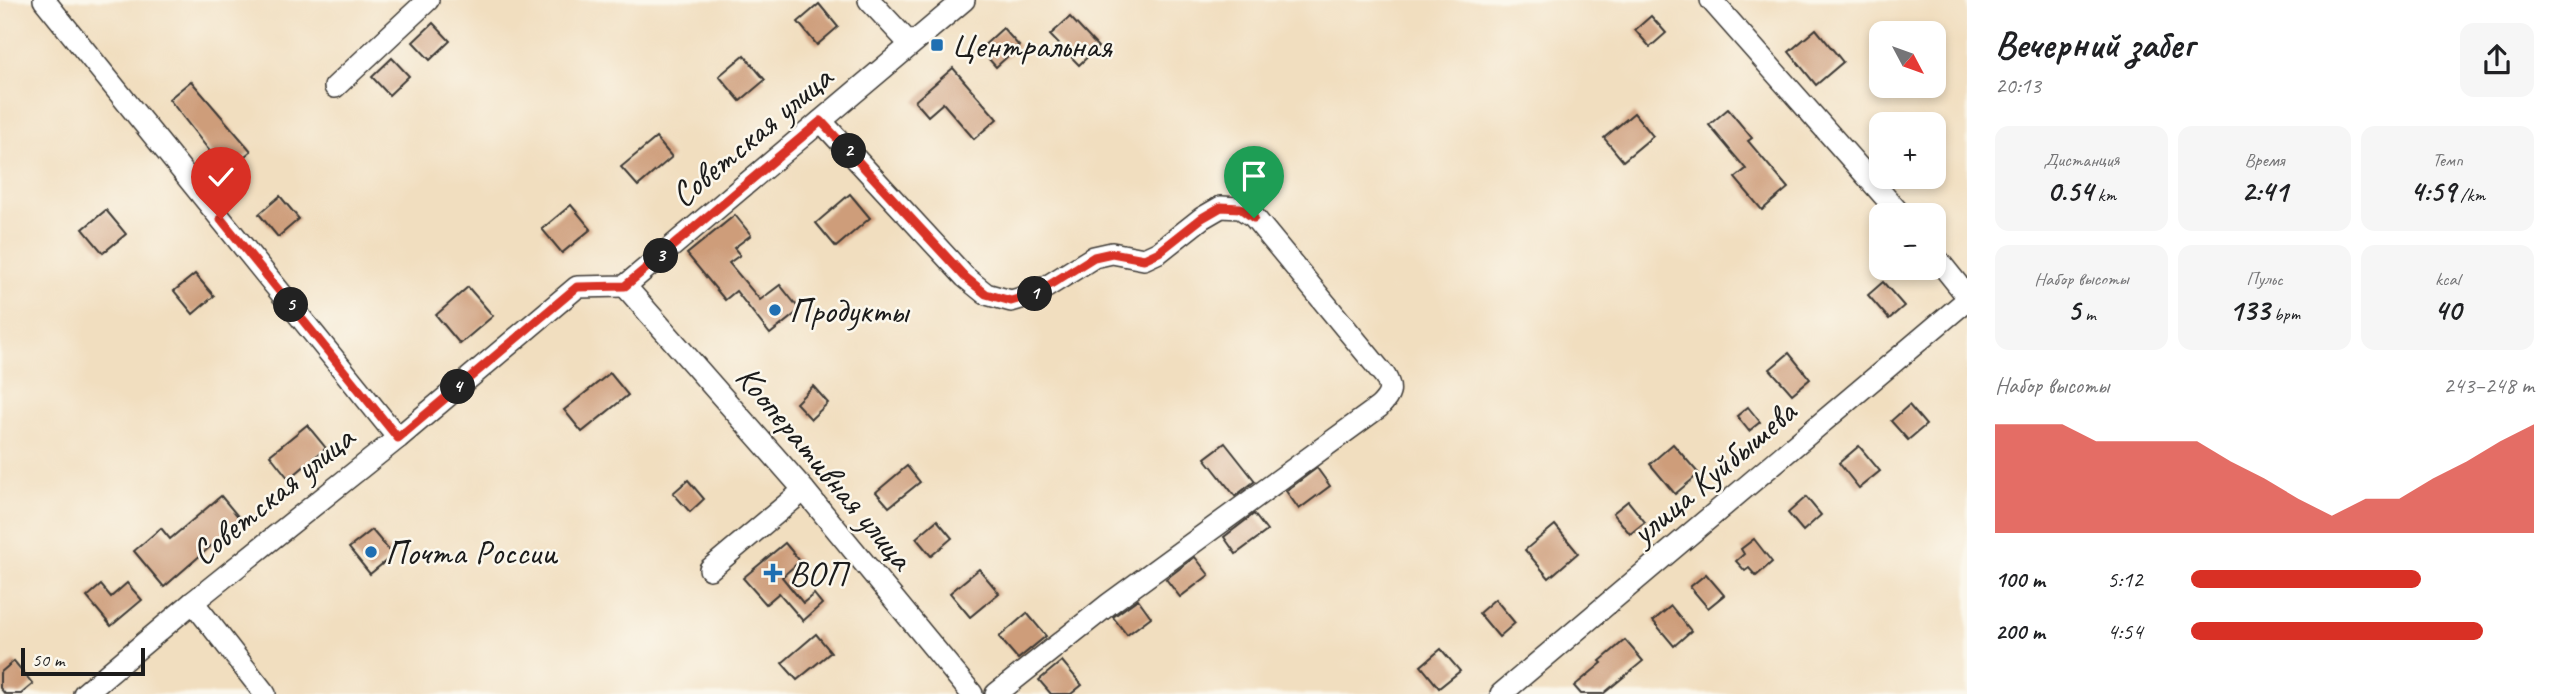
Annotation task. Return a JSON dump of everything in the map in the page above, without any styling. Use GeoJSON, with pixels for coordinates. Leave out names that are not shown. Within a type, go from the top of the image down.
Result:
{"type":"FeatureCollection","features":[{"type":"Feature","properties":{"kind":"street"},"geometry":{"type":"LineString","coordinates":[[44,0],[398,438]]}},
{"type":"Feature","properties":{"kind":"street"},"geometry":{"type":"LineString","coordinates":[[335,87],[428,0]]}},
{"type":"Feature","properties":{"kind":"street"},"geometry":{"type":"LineString","coordinates":[[869,0],[910,44]]}},
{"type":"Feature","properties":{"kind":"street","name":"Советская улица"},"geometry":{"type":"LineString","coordinates":[[84,694],[193,602],[398,438],[577,287],[625,286],[964,0]]}},
{"type":"Feature","properties":{"kind":"street"},"geometry":{"type":"LineString","coordinates":[[1711,0],[1890,203]]}},
{"type":"Feature","properties":{"kind":"street"},"geometry":{"type":"LineString","coordinates":[[821,121],[965,277],[986,294],[1011,301],[1035,294],[1094,257],[1112,253],[1144,259],[1159,252],[1202,218],[1221,207],[1240,208],[1254,218],[1385,376],[1391,387],[1389,397],[1379,407],[1110,604],[996,694]]}},
{"type":"Feature","properties":{"kind":"street"},"geometry":{"type":"LineString","coordinates":[[1946,271],[1967,298]]}},
{"type":"Feature","properties":{"kind":"street","name":"Кооперативная улица"},"geometry":{"type":"LineString","coordinates":[[625,286],[804,490],[972,694]]}},
{"type":"Feature","properties":{"kind":"street","name":"улица Куйбышева"},"geometry":{"type":"LineString","coordinates":[[1502,694],[1967,298]]}},
{"type":"Feature","properties":{"kind":"street"},"geometry":{"type":"LineString","coordinates":[[710,569],[804,490]]}},
{"type":"Feature","properties":{"kind":"street"},"geometry":{"type":"LineString","coordinates":[[193,602],[265,694]]}},
{"type":"Feature","properties":{"kind":"building"},"geometry":{"type":"Polygon","coordinates":[[[819,4],[838,27],[817,45],[798,22],[819,4]]]}},
{"type":"Feature","properties":{"kind":"building"},"geometry":{"type":"Polygon","coordinates":[[[1651,16],[1666,33],[1650,47],[1635,30],[1651,16]]]}},
{"type":"Feature","properties":{"kind":"building"},"geometry":{"type":"Polygon","coordinates":[[[1070,17],[1098,47],[1079,65],[1050,35],[1070,17]]]}},
{"type":"Feature","properties":{"kind":"building"},"geometry":{"type":"Polygon","coordinates":[[[433,23],[450,41],[430,60],[413,42],[433,23]]]}},
{"type":"Feature","properties":{"kind":"building"},"geometry":{"type":"Polygon","coordinates":[[[1003,28],[1019,46],[996,67],[980,49],[1003,28]]]}},
{"type":"Feature","properties":{"kind":"building"},"geometry":{"type":"Polygon","coordinates":[[[1816,29],[1843,62],[1816,85],[1789,52],[1816,29]]]}},
{"type":"Feature","properties":{"kind":"building"},"geometry":{"type":"Polygon","coordinates":[[[744,55],[765,80],[740,101],[719,76],[744,55]]]}},
{"type":"Feature","properties":{"kind":"building"},"geometry":{"type":"Polygon","coordinates":[[[392,58],[409,76],[389,95],[372,77],[392,58]]]}},
{"type":"Feature","properties":{"kind":"building"},"geometry":{"type":"Polygon","coordinates":[[[953,68],[997,119],[974,139],[943,103],[928,116],[915,101],[953,68]]]}},
{"type":"Feature","properties":{"kind":"building"},"geometry":{"type":"Polygon","coordinates":[[[191,81],[251,151],[226,172],[169,99],[191,81]]]}},
{"type":"Feature","properties":{"kind":"building"},"geometry":{"type":"Polygon","coordinates":[[[1728,109],[1752,138],[1748,141],[1788,188],[1762,210],[1735,178],[1746,169],[1709,125],[1728,109]]]}},
{"type":"Feature","properties":{"kind":"building"},"geometry":{"type":"Polygon","coordinates":[[[1634,113],[1653,136],[1623,161],[1604,138],[1634,113]]]}},
{"type":"Feature","properties":{"kind":"building"},"geometry":{"type":"Polygon","coordinates":[[[656,138],[672,157],[638,186],[621,167],[656,138]]]}},
{"type":"Feature","properties":{"kind":"building"},"geometry":{"type":"Polygon","coordinates":[[[850,194],[870,218],[836,247],[816,223],[850,194]]]}},
{"type":"Feature","properties":{"kind":"building"},"geometry":{"type":"Polygon","coordinates":[[[280,196],[299,219],[278,237],[259,214],[280,196]]]}},
{"type":"Feature","properties":{"kind":"building"},"geometry":{"type":"Polygon","coordinates":[[[571,205],[591,229],[562,253],[542,229],[571,205]]]}},
{"type":"Feature","properties":{"kind":"building"},"geometry":{"type":"Polygon","coordinates":[[[106,210],[126,234],[103,253],[83,229],[106,210]]]}},
{"type":"Feature","properties":{"kind":"building"},"geometry":{"type":"Polygon","coordinates":[[[735,215],[751,235],[734,248],[740,255],[729,263],[760,300],[780,285],[800,310],[770,334],[736,291],[725,300],[687,254],[735,215]]]}},
{"type":"Feature","properties":{"kind":"building"},"geometry":{"type":"Polygon","coordinates":[[[195,274],[214,296],[193,314],[174,291],[195,274]]]}},
{"type":"Feature","properties":{"kind":"building"},"geometry":{"type":"Polygon","coordinates":[[[1883,282],[1904,306],[1889,319],[1868,295],[1883,282]]]}},
{"type":"Feature","properties":{"kind":"building"},"geometry":{"type":"Polygon","coordinates":[[[468,287],[493,316],[460,344],[436,315],[468,287]]]}},
{"type":"Feature","properties":{"kind":"building"},"geometry":{"type":"Polygon","coordinates":[[[1789,353],[1810,379],[1792,394],[1770,369],[1789,353]]]}},
{"type":"Feature","properties":{"kind":"building"},"geometry":{"type":"Polygon","coordinates":[[[610,373],[628,395],[582,432],[564,410],[610,373]]]}},
{"type":"Feature","properties":{"kind":"building"},"geometry":{"type":"Polygon","coordinates":[[[813,386],[828,403],[811,419],[796,403],[813,386]]]}},
{"type":"Feature","properties":{"kind":"building"},"geometry":{"type":"Polygon","coordinates":[[[1909,405],[1926,425],[1908,440],[1891,421],[1909,405]]]}},
{"type":"Feature","properties":{"kind":"building"},"geometry":{"type":"Polygon","coordinates":[[[1748,407],[1760,422],[1749,431],[1737,416],[1748,407]]]}},
{"type":"Feature","properties":{"kind":"building"},"geometry":{"type":"Polygon","coordinates":[[[307,425],[326,448],[289,479],[270,455],[307,425]]]}},
{"type":"Feature","properties":{"kind":"building"},"geometry":{"type":"Polygon","coordinates":[[[1225,443],[1255,481],[1235,496],[1205,458],[1225,443]]]}},
{"type":"Feature","properties":{"kind":"building"},"geometry":{"type":"Polygon","coordinates":[[[1673,444],[1699,474],[1675,494],[1650,464],[1673,444]]]}},
{"type":"Feature","properties":{"kind":"building"},"geometry":{"type":"Polygon","coordinates":[[[1859,446],[1880,471],[1859,488],[1839,463],[1859,446]]]}},
{"type":"Feature","properties":{"kind":"building"},"geometry":{"type":"Polygon","coordinates":[[[907,466],[920,482],[889,507],[876,492],[907,466]]]}},
{"type":"Feature","properties":{"kind":"building"},"geometry":{"type":"Polygon","coordinates":[[[1317,468],[1330,486],[1299,509],[1286,491],[1317,468]]]}},
{"type":"Feature","properties":{"kind":"building"},"geometry":{"type":"Polygon","coordinates":[[[688,480],[704,499],[690,512],[673,493],[688,480]]]}},
{"type":"Feature","properties":{"kind":"building"},"geometry":{"type":"Polygon","coordinates":[[[221,496],[241,520],[164,587],[134,551],[161,528],[170,539],[221,496]]]}},
{"type":"Feature","properties":{"kind":"building"},"geometry":{"type":"Polygon","coordinates":[[[1806,497],[1821,515],[1803,531],[1788,513],[1806,497]]]}},
{"type":"Feature","properties":{"kind":"building"},"geometry":{"type":"Polygon","coordinates":[[[1628,501],[1645,522],[1630,534],[1613,513],[1628,501]]]}},
{"type":"Feature","properties":{"kind":"building"},"geometry":{"type":"Polygon","coordinates":[[[1254,514],[1267,531],[1236,554],[1224,537],[1254,514]]]}},
{"type":"Feature","properties":{"kind":"building"},"geometry":{"type":"Polygon","coordinates":[[[937,520],[952,538],[931,556],[916,538],[937,520]]]}},
{"type":"Feature","properties":{"kind":"building"},"geometry":{"type":"Polygon","coordinates":[[[1555,525],[1578,553],[1549,578],[1525,550],[1555,525]]]}},
{"type":"Feature","properties":{"kind":"building","name":"Почта России"},"geometry":{"type":"Polygon","coordinates":[[[372,530],[393,555],[370,574],[349,548],[372,530]]]}},
{"type":"Feature","properties":{"kind":"building"},"geometry":{"type":"Polygon","coordinates":[[[1754,539],[1772,562],[1756,576],[1749,568],[1745,571],[1736,561],[1744,554],[1741,549],[1754,539]]]}},
{"type":"Feature","properties":{"kind":"building"},"geometry":{"type":"Polygon","coordinates":[[[785,543],[800,561],[782,577],[803,603],[814,594],[822,604],[803,621],[779,593],[766,604],[743,578],[785,543]]]}},
{"type":"Feature","properties":{"kind":"building"},"geometry":{"type":"Polygon","coordinates":[[[1195,557],[1209,575],[1180,597],[1166,579],[1195,557]]]}},
{"type":"Feature","properties":{"kind":"building"},"geometry":{"type":"Polygon","coordinates":[[[979,569],[999,593],[970,617],[950,593],[979,569]]]}},
{"type":"Feature","properties":{"kind":"building"},"geometry":{"type":"Polygon","coordinates":[[[1706,574],[1724,595],[1708,608],[1690,587],[1706,574]]]}},
{"type":"Feature","properties":{"kind":"building"},"geometry":{"type":"Polygon","coordinates":[[[127,583],[142,600],[111,626],[87,597],[101,585],[111,597],[127,583]]]}},
{"type":"Feature","properties":{"kind":"building"},"geometry":{"type":"Polygon","coordinates":[[[1138,599],[1151,617],[1127,635],[1113,617],[1138,599]]]}},
{"type":"Feature","properties":{"kind":"building"},"geometry":{"type":"Polygon","coordinates":[[[1495,599],[1515,623],[1499,637],[1479,613],[1495,599]]]}},
{"type":"Feature","properties":{"kind":"building"},"geometry":{"type":"Polygon","coordinates":[[[1671,606],[1691,631],[1674,646],[1653,621],[1671,606]]]}},
{"type":"Feature","properties":{"kind":"building"},"geometry":{"type":"Polygon","coordinates":[[[1027,613],[1046,636],[1018,659],[999,637],[1027,613]]]}},
{"type":"Feature","properties":{"kind":"building"},"geometry":{"type":"Polygon","coordinates":[[[816,634],[831,652],[797,680],[782,663],[816,634]]]}},
{"type":"Feature","properties":{"kind":"building"},"geometry":{"type":"Polygon","coordinates":[[[1625,640],[1643,661],[1603,694],[1581,694],[1574,686],[1625,640]]]}},
{"type":"Feature","properties":{"kind":"building"},"geometry":{"type":"Polygon","coordinates":[[[1441,649],[1460,671],[1439,688],[1421,666],[1441,649]]]}},
{"type":"Feature","properties":{"kind":"building"},"geometry":{"type":"Polygon","coordinates":[[[14,661],[33,684],[21,694],[5,694],[0,688],[0,673],[14,661]]]}},
{"type":"Feature","properties":{"kind":"building"},"geometry":{"type":"Polygon","coordinates":[[[1062,661],[1082,685],[1071,694],[1051,694],[1039,680],[1062,661]]]}},
{"type":"Feature","properties":{"kind":"place","name":"Центральная"},"geometry":{"type":"Point","coordinates":[937,45]}},
{"type":"Feature","properties":{"kind":"place","name":"Продукты"},"geometry":{"type":"Point","coordinates":[775,310]}},
{"type":"Feature","properties":{"kind":"place","name":"Почта России"},"geometry":{"type":"Point","coordinates":[371,552]}},
{"type":"Feature","properties":{"kind":"place","name":"ВОП"},"geometry":{"type":"Point","coordinates":[773,573]}},
{"type":"Feature","properties":{"kind":"route"},"geometry":{"type":"LineString","coordinates":[[221,219],[398,438],[577,287],[625,286],[821,121],[965,277],[986,294],[1011,301],[1035,294],[1094,257],[1112,253],[1144,259],[1159,252],[1202,218],[1221,207],[1240,208],[1254,218]]}}]}
